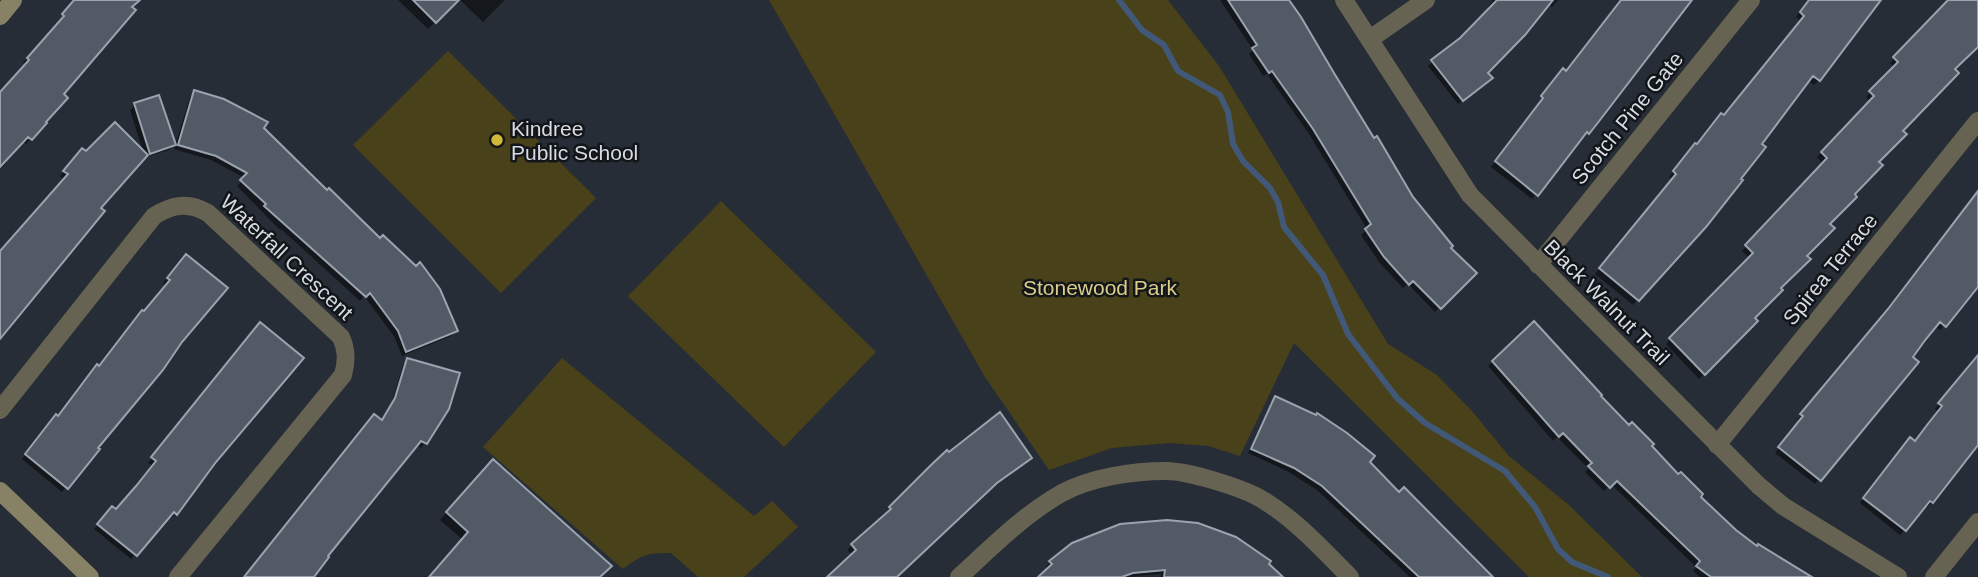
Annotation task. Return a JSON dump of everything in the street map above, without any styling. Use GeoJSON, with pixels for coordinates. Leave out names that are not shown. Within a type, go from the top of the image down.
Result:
{"type":"FeatureCollection","features":[{"type":"Feature","properties":{"kind":"street"},"geometry":{"type":"LineString","coordinates":[[0,16],[13,0]]}},
{"type":"Feature","properties":{"kind":"street","name":"Black Walnut Trail"},"geometry":{"type":"LineString","coordinates":[[1344,0],[1470,195],[1758,485],[1783,506],[1898,577]]}},
{"type":"Feature","properties":{"kind":"street"},"geometry":{"type":"LineString","coordinates":[[1370,39],[1426,0]]}},
{"type":"Feature","properties":{"kind":"street","name":"Scotch Pine Gate"},"geometry":{"type":"LineString","coordinates":[[1538,265],[1751,0]]}},
{"type":"Feature","properties":{"kind":"street","name":"Spirea Terrace"},"geometry":{"type":"LineString","coordinates":[[1717,445],[1978,121]]}},
{"type":"Feature","properties":{"kind":"street","name":"Waterfall Crescent"},"geometry":{"type":"LineString","coordinates":[[0,410],[154,216],[178,205],[195,205],[219,222],[341,337],[346,363],[343,375],[178,577]]}},
{"type":"Feature","properties":{"kind":"street"},"geometry":{"type":"LineString","coordinates":[[959,577],[1017,523],[1064,492],[1116,476],[1168,471],[1219,482],[1260,498],[1297,525],[1350,577]]}},
{"type":"Feature","properties":{"kind":"street"},"geometry":{"type":"LineString","coordinates":[[0,491],[90,577]]}},
{"type":"Feature","properties":{"kind":"street"},"geometry":{"type":"LineString","coordinates":[[1934,577],[1978,522]]}},
{"type":"Feature","properties":{"kind":"green space","name":"Stonewood Park"},"geometry":{"type":"Polygon","coordinates":[[[769,0],[1168,0],[1219,66],[1388,344],[1437,375],[1472,411],[1509,456],[1569,505],[1642,577],[1529,577],[1294,343],[1240,456],[1208,446],[1169,443],[1112,448],[1049,470],[985,377],[769,0]]]}},
{"type":"Feature","properties":{"kind":"green space"},"geometry":{"type":"Polygon","coordinates":[[[448,51],[596,198],[501,293],[353,145],[448,51]]]}},
{"type":"Feature","properties":{"kind":"green space"},"geometry":{"type":"Polygon","coordinates":[[[721,201],[876,352],[784,447],[628,296],[721,201]]]}},
{"type":"Feature","properties":{"kind":"green space"},"geometry":{"type":"Polygon","coordinates":[[[562,358],[754,516],[772,501],[798,527],[744,577],[698,577],[671,553],[646,555],[623,569],[483,447],[562,358]]]}},
{"type":"Feature","properties":{"kind":"building"},"geometry":{"type":"Polygon","coordinates":[[[74,0],[140,0],[132,7],[136,10],[64,94],[68,98],[32,140],[28,137],[0,167],[0,92],[29,60],[27,58],[64,16],[62,14],[74,0]]]}},
{"type":"Feature","properties":{"kind":"building"},"geometry":{"type":"Polygon","coordinates":[[[413,0],[459,0],[436,23],[413,0]]]}},
{"type":"Feature","properties":{"kind":"building"},"geometry":{"type":"Polygon","coordinates":[[[1228,0],[1289,0],[1301,17],[1413,197],[1453,246],[1451,248],[1477,273],[1441,309],[1413,281],[1409,285],[1384,257],[1365,229],[1371,224],[1313,129],[1272,71],[1269,73],[1252,48],[1257,45],[1228,0]]]}},
{"type":"Feature","properties":{"kind":"building"},"geometry":{"type":"Polygon","coordinates":[[[1497,0],[1553,0],[1525,35],[1488,73],[1493,78],[1463,101],[1431,60],[1460,38],[1497,0]]]}},
{"type":"Feature","properties":{"kind":"building"},"geometry":{"type":"Polygon","coordinates":[[[1621,0],[1692,0],[1538,196],[1495,161],[1543,98],[1541,96],[1563,68],[1566,71],[1621,0]]]}},
{"type":"Feature","properties":{"kind":"building"},"geometry":{"type":"Polygon","coordinates":[[[1809,0],[1881,0],[1820,81],[1813,76],[1762,144],[1766,147],[1741,179],[1743,180],[1706,227],[1639,301],[1599,268],[1676,174],[1673,171],[1695,143],[1697,144],[1721,113],[1724,115],[1804,16],[1800,12],[1809,0]]]}},
{"type":"Feature","properties":{"kind":"building"},"geometry":{"type":"Polygon","coordinates":[[[1948,0],[1978,0],[1978,47],[1955,69],[1959,73],[1903,131],[1907,134],[1879,162],[1883,165],[1830,224],[1835,228],[1807,256],[1811,259],[1755,318],[1758,321],[1705,375],[1669,338],[1753,253],[1745,245],[1827,158],[1821,152],[1874,96],[1869,91],[1898,62],[1893,57],[1948,0]]]}},
{"type":"Feature","properties":{"kind":"building"},"geometry":{"type":"Polygon","coordinates":[[[194,90],[224,99],[268,122],[264,128],[327,190],[329,188],[380,238],[383,235],[416,266],[420,262],[440,289],[458,331],[406,352],[398,331],[370,293],[366,297],[264,206],[266,204],[240,180],[247,173],[216,156],[178,145],[194,90]]]}},
{"type":"Feature","properties":{"kind":"building"},"geometry":{"type":"Polygon","coordinates":[[[159,95],[176,145],[150,154],[134,103],[159,95]]]}},
{"type":"Feature","properties":{"kind":"building"},"geometry":{"type":"Polygon","coordinates":[[[115,122],[148,155],[101,208],[105,211],[0,339],[0,251],[68,174],[63,171],[82,148],[86,151],[115,122]]]}},
{"type":"Feature","properties":{"kind":"building"},"geometry":{"type":"Polygon","coordinates":[[[1978,191],[1978,287],[1946,327],[1940,322],[1926,339],[1913,357],[1919,362],[1821,481],[1778,447],[1803,416],[1800,414],[1888,309],[1978,191]]]}},
{"type":"Feature","properties":{"kind":"building"},"geometry":{"type":"Polygon","coordinates":[[[186,254],[228,288],[182,342],[163,370],[98,448],[100,449],[68,489],[25,454],[142,310],[144,311],[170,280],[167,278],[186,254]]]}},
{"type":"Feature","properties":{"kind":"building"},"geometry":{"type":"Polygon","coordinates":[[[1534,321],[1629,425],[1632,422],[1678,474],[1681,472],[1703,494],[1701,497],[1736,530],[1757,546],[1758,544],[1812,577],[1711,577],[1696,566],[1700,561],[1617,481],[1610,488],[1588,466],[1592,463],[1563,433],[1559,437],[1492,361],[1534,321]]]}},
{"type":"Feature","properties":{"kind":"building"},"geometry":{"type":"Polygon","coordinates":[[[260,322],[304,358],[216,462],[177,515],[174,512],[137,556],[97,524],[112,506],[116,509],[136,486],[156,461],[151,457],[260,322]]]}},
{"type":"Feature","properties":{"kind":"building"},"geometry":{"type":"Polygon","coordinates":[[[1978,355],[1978,445],[1933,503],[1930,501],[1906,531],[1863,498],[1910,437],[1915,441],[1942,406],[1938,403],[1978,355]]]}},
{"type":"Feature","properties":{"kind":"building"},"geometry":{"type":"Polygon","coordinates":[[[407,358],[460,373],[449,409],[427,444],[421,441],[314,577],[244,577],[374,414],[382,420],[395,398],[407,358]]]}},
{"type":"Feature","properties":{"kind":"building"},"geometry":{"type":"Polygon","coordinates":[[[1275,396],[1316,415],[1317,413],[1375,456],[1370,462],[1399,492],[1404,487],[1493,577],[1419,577],[1322,486],[1294,468],[1251,449],[1275,396]]]}},
{"type":"Feature","properties":{"kind":"building"},"geometry":{"type":"Polygon","coordinates":[[[1000,412],[1032,458],[997,483],[897,577],[827,577],[856,550],[851,544],[891,509],[889,507],[930,466],[947,450],[949,452],[1000,412]]]}},
{"type":"Feature","properties":{"kind":"building"},"geometry":{"type":"Polygon","coordinates":[[[493,459],[612,566],[600,577],[429,577],[468,532],[446,512],[493,459]]]}},
{"type":"Feature","properties":{"kind":"building"},"geometry":{"type":"Polygon","coordinates":[[[1167,520],[1198,523],[1236,537],[1271,561],[1269,564],[1283,577],[1164,577],[1165,570],[1133,573],[1122,577],[1038,577],[1052,564],[1049,561],[1072,543],[1120,524],[1167,520]]]}},
{"type":"Feature","properties":{"kind":"waterway"},"geometry":{"type":"LineString","coordinates":[[1119,0],[1142,30],[1164,45],[1178,71],[1220,95],[1228,112],[1233,144],[1243,161],[1270,188],[1278,202],[1284,227],[1323,275],[1348,334],[1397,398],[1425,423],[1505,471],[1535,507],[1558,549],[1572,562],[1608,577]]}},
{"type":"Feature","properties":{"kind":"place","name":"Kindree Public School"},"geometry":{"type":"Point","coordinates":[497,140]}}]}
